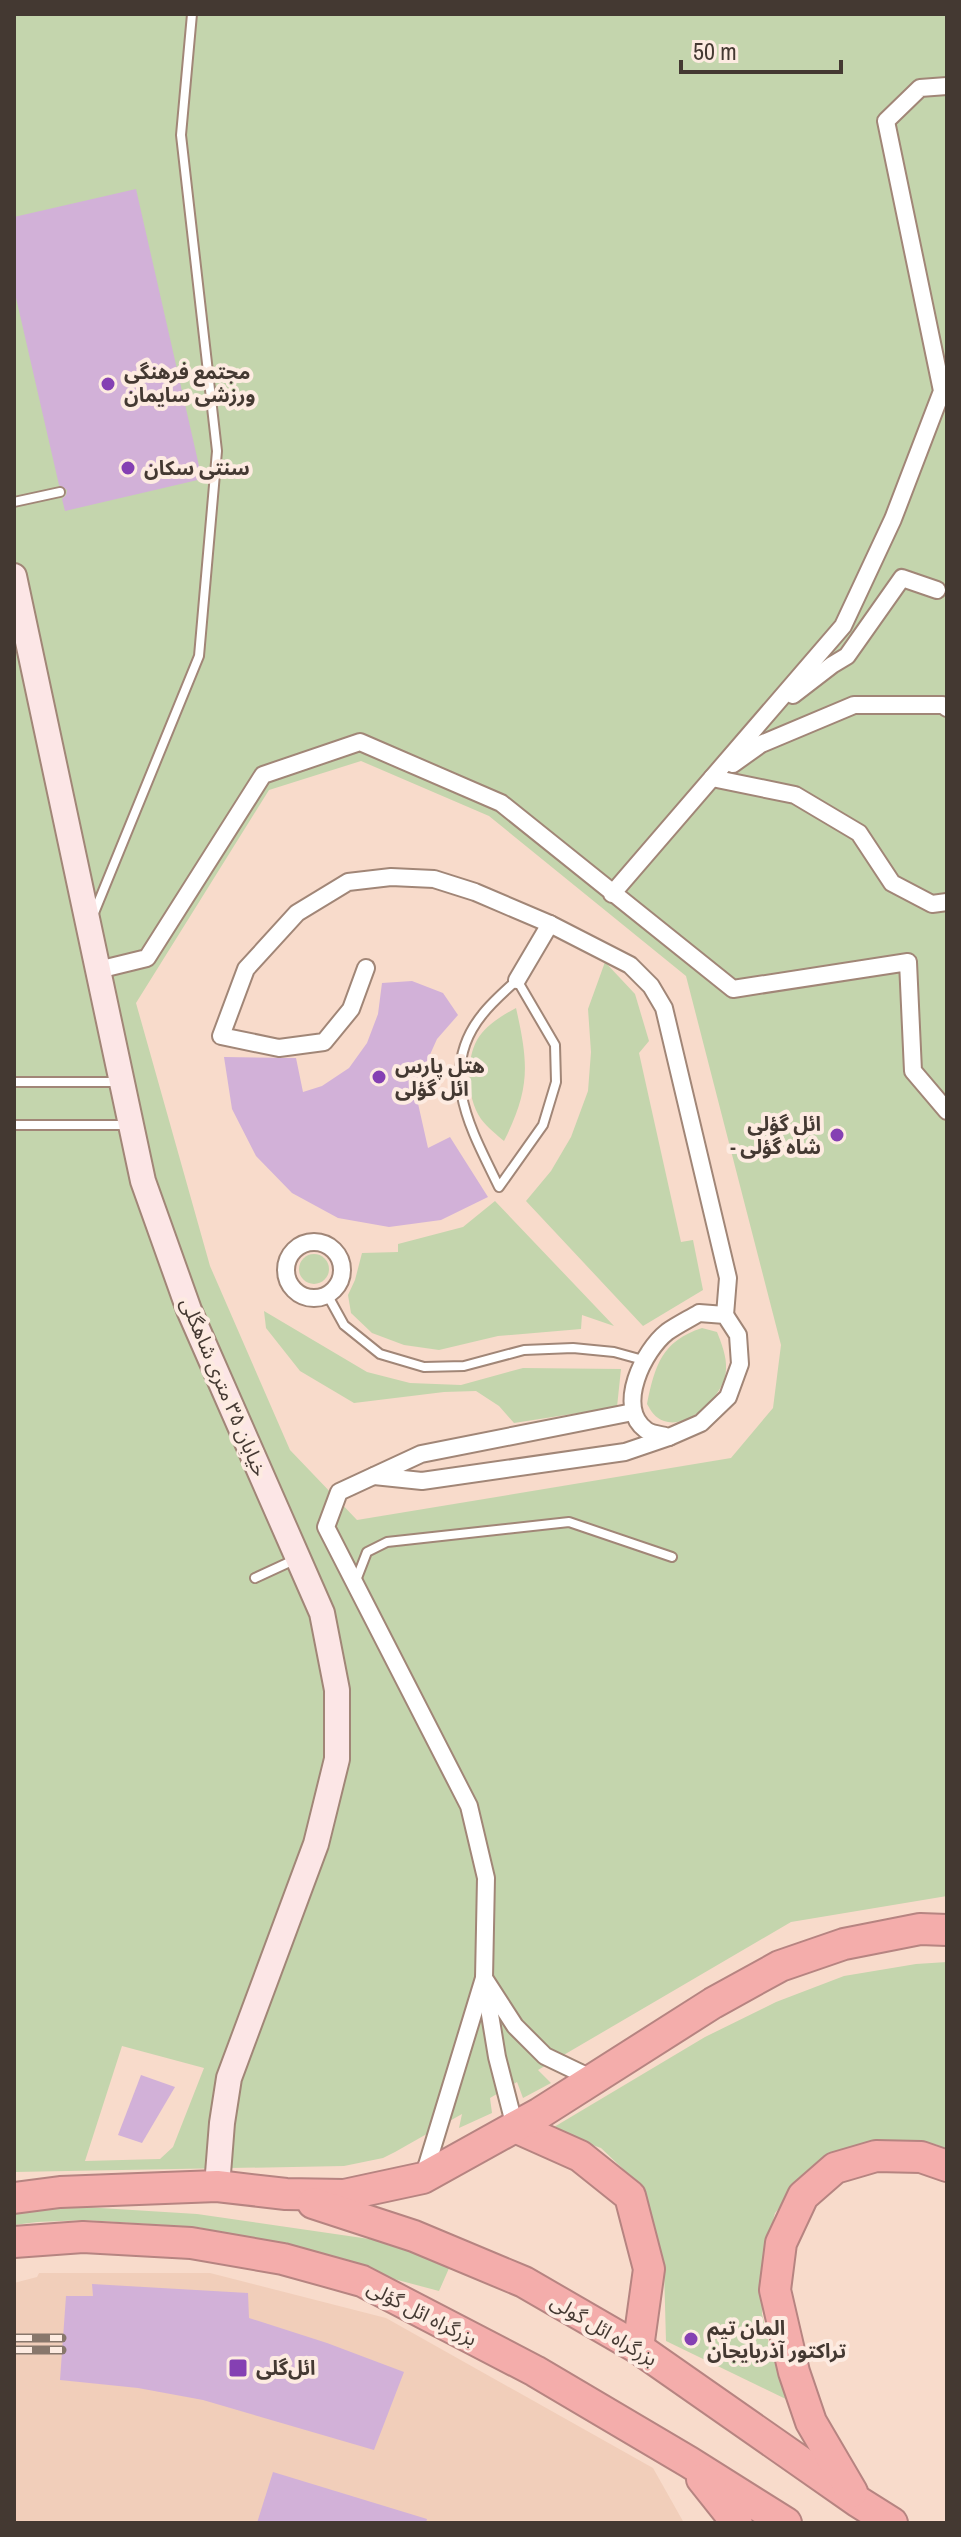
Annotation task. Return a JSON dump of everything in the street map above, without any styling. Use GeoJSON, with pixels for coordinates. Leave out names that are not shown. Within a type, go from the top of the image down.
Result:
{"type":"FeatureCollection","features":[{"type":"Feature","properties":{"kind":"highway"},"geometry":{"type":"LineString","coordinates":[[14,2198],[60,2192],[217,2186],[286,2194],[344,2195],[423,2178],[515,2127],[713,2003],[780,1966],[844,1944],[920,1929],[947,1930]]}},
{"type":"Feature","properties":{"kind":"highway"},"geometry":{"type":"LineString","coordinates":[[515,2127],[580,2156],[630,2196],[649,2269],[638,2348]]}},
{"type":"Feature","properties":{"kind":"highway"},"geometry":{"type":"LineString","coordinates":[[857,2501],[811,2422],[794,2372],[775,2290],[781,2243],[803,2196],[835,2168],[876,2156],[921,2157],[947,2166]]}},
{"type":"Feature","properties":{"kind":"highway","name":"بزرگراه ائل گولی"},"geometry":{"type":"LineString","coordinates":[[286,2194],[414,2236],[524,2282],[638,2348],[892,2523]]}},
{"type":"Feature","properties":{"kind":"highway","name":"بزرگراه ائل گؤلی"},"geometry":{"type":"LineString","coordinates":[[14,2242],[83,2237],[191,2243],[283,2259],[362,2281],[535,2371],[786,2523]]}},
{"type":"Feature","properties":{"kind":"highway"},"geometry":{"type":"LineString","coordinates":[[689,2462],[737,2523]]}},
{"type":"Feature","properties":{"kind":"street"},"geometry":{"type":"LineString","coordinates":[[612,894],[843,626],[893,519],[942,391],[886,121],[920,88],[947,86]]}},
{"type":"Feature","properties":{"kind":"street","name":"خیابان ۳۵ متری شاهگلی"},"geometry":{"type":"LineString","coordinates":[[14,576],[143,1181],[189,1310],[322,1613],[337,1690],[337,1759],[316,1844],[229,2078],[217,2186]]}},
{"type":"Feature","properties":{"kind":"street"},"geometry":{"type":"LineString","coordinates":[[764,718],[847,656],[902,578],[937,590]]}},
{"type":"Feature","properties":{"kind":"street"},"geometry":{"type":"LineString","coordinates":[[712,778],[761,744],[854,705],[943,705],[947,708]]}},
{"type":"Feature","properties":{"kind":"street"},"geometry":{"type":"LineString","coordinates":[[98,970],[147,958],[263,775],[360,742],[501,803],[733,989],[908,962],[913,1071],[947,1111]]}},
{"type":"Feature","properties":{"kind":"street"},"geometry":{"type":"LineString","coordinates":[[712,778],[795,795],[859,833],[892,883],[932,904],[947,902]]}},
{"type":"Feature","properties":{"kind":"street"},"geometry":{"type":"LineString","coordinates":[[366,968],[351,1009],[324,1042],[279,1048],[221,1036],[246,969],[297,913],[348,882],[391,877],[434,879],[475,892],[550,924],[630,965],[651,986],[664,1008],[728,1278],[725,1315],[738,1335],[740,1364],[728,1397],[701,1423],[625,1452],[422,1481],[372,1475]]}},
{"type":"Feature","properties":{"kind":"street"},"geometry":{"type":"LineString","coordinates":[[517,980],[550,924]]}},
{"type":"Feature","properties":{"kind":"street"},"geometry":{"type":"LineString","coordinates":[[669,1437],[646,1430],[633,1412],[634,1387],[643,1360],[666,1333],[699,1313],[725,1315]]}},
{"type":"Feature","properties":{"kind":"street"},"geometry":{"type":"LineString","coordinates":[[515,2127],[497,2057],[484,1978],[486,1878],[469,1806],[326,1527],[339,1492],[421,1454],[633,1412]]}},
{"type":"Feature","properties":{"kind":"street"},"geometry":{"type":"LineString","coordinates":[[484,1978],[515,2026],[545,2056],[593,2079]]}},
{"type":"Feature","properties":{"kind":"street"},"geometry":{"type":"LineString","coordinates":[[423,2178],[484,1978]]}},
{"type":"Feature","properties":{"kind":"lane"},"geometry":{"type":"LineString","coordinates":[[88,927],[199,656],[217,451],[181,135],[192,14]]}},
{"type":"Feature","properties":{"kind":"lane"},"geometry":{"type":"LineString","coordinates":[[14,502],[60,492]]}},
{"type":"Feature","properties":{"kind":"lane"},"geometry":{"type":"LineString","coordinates":[[517,980],[555,1045],[556,1082],[543,1125],[499,1187],[470,1127],[458,1081],[463,1047],[481,1016],[517,980]]}},
{"type":"Feature","properties":{"kind":"lane"},"geometry":{"type":"LineString","coordinates":[[14,1082],[122,1082]]}},
{"type":"Feature","properties":{"kind":"lane"},"geometry":{"type":"LineString","coordinates":[[14,1125],[132,1125]]}},
{"type":"Feature","properties":{"kind":"lane"},"geometry":{"type":"LineString","coordinates":[[328,1296],[344,1325],[380,1354],[424,1367],[464,1366],[524,1350],[573,1348],[614,1352],[643,1360]]}},
{"type":"Feature","properties":{"kind":"lane"},"geometry":{"type":"LineString","coordinates":[[355,1584],[367,1552],[387,1542],[569,1522],[672,1557]]}},
{"type":"Feature","properties":{"kind":"lane"},"geometry":{"type":"LineString","coordinates":[[255,1578],[297,1559]]}},
{"type":"Feature","properties":{"kind":"shaded area"},"geometry":{"type":"Polygon","coordinates":[[[39,2273],[210,2273],[386,2318],[653,2468],[684,2523],[14,2523],[14,2283],[37,2277],[39,2273]]]}},
{"type":"Feature","properties":{"kind":"green space","name":"ائل گؤلی - شاه گؤلی"},"geometry":{"type":"Polygon","coordinates":[[[14,14],[947,14],[947,1896],[791,1922],[538,2070],[551,2083],[523,2098],[517,2082],[490,2098],[492,2113],[459,2128],[462,2114],[383,2158],[344,2166],[14,2172],[14,14]],[[361,761],[269,790],[136,1003],[210,1266],[290,1450],[357,1520],[731,1458],[773,1408],[781,1345],[686,976],[489,816],[361,761]],[[122,2046],[85,2161],[160,2159],[173,2147],[204,2068],[122,2046]]]}},
{"type":"Feature","properties":{"kind":"green space"},"geometry":{"type":"Polygon","coordinates":[[[605,962],[635,994],[649,1041],[639,1053],[681,1242],[693,1240],[703,1290],[643,1326],[526,1201],[551,1171],[571,1137],[588,1091],[591,1052],[588,1009],[605,962]]]}},
{"type":"Feature","properties":{"kind":"green space"},"geometry":{"type":"Polygon","coordinates":[[[516,1008],[525,1076],[519,1106],[504,1141],[476,1111],[470,1091],[469,1069],[477,1040],[494,1021],[516,1008]]]}},
{"type":"Feature","properties":{"kind":"green space"},"geometry":{"type":"Polygon","coordinates":[[[495,1201],[614,1326],[582,1315],[581,1329],[498,1336],[439,1350],[404,1345],[372,1333],[351,1313],[348,1295],[362,1253],[398,1252],[398,1244],[463,1227],[495,1201]]]}},
{"type":"Feature","properties":{"kind":"green space"},"geometry":{"type":"Polygon","coordinates":[[[314,1254],[325,1258],[329,1269],[325,1280],[314,1284],[303,1280],[299,1269],[303,1258],[314,1254]]]}},
{"type":"Feature","properties":{"kind":"green space"},"geometry":{"type":"Polygon","coordinates":[[[264,1311],[367,1372],[410,1383],[461,1385],[523,1368],[621,1369],[617,1407],[514,1423],[499,1406],[476,1391],[354,1403],[300,1371],[266,1328],[264,1311]]]}},
{"type":"Feature","properties":{"kind":"green space"},"geometry":{"type":"Polygon","coordinates":[[[702,1328],[717,1332],[726,1360],[720,1389],[695,1415],[674,1422],[661,1420],[647,1404],[657,1366],[669,1347],[688,1333],[702,1328]]]}},
{"type":"Feature","properties":{"kind":"green space"},"geometry":{"type":"Polygon","coordinates":[[[947,1962],[947,2150],[935,2144],[871,2142],[819,2162],[775,2213],[765,2252],[762,2314],[770,2348],[792,2402],[666,2341],[664,2268],[648,2203],[622,2168],[601,2148],[549,2130],[705,2037],[776,2002],[844,1976],[947,1962]]]}},
{"type":"Feature","properties":{"kind":"green space"},"geometry":{"type":"Polygon","coordinates":[[[84,2207],[197,2214],[397,2243],[450,2266],[439,2291],[198,2227],[85,2220],[14,2225],[14,2212],[84,2207]]]}},
{"type":"Feature","properties":{"kind":"building","name":"مجتمع فرهنگی ورزشی سایمان"},"geometry":{"type":"Polygon","coordinates":[[[136,189],[202,479],[65,511],[62,499],[67,490],[59,485],[14,289],[14,217],[136,189]]]}},
{"type":"Feature","properties":{"kind":"building"},"geometry":{"type":"Polygon","coordinates":[[[412,981],[443,993],[458,1015],[437,1039],[424,1068],[417,1099],[428,1148],[450,1137],[488,1197],[441,1220],[389,1227],[338,1218],[292,1193],[256,1156],[232,1109],[224,1057],[296,1058],[303,1092],[322,1086],[349,1068],[367,1043],[378,1014],[382,983],[412,981]]]}},
{"type":"Feature","properties":{"kind":"building"},"geometry":{"type":"Polygon","coordinates":[[[141,2075],[175,2087],[142,2143],[118,2135],[141,2075]]]}},
{"type":"Feature","properties":{"kind":"building"},"geometry":{"type":"Polygon","coordinates":[[[92,2284],[248,2293],[249,2318],[404,2372],[374,2450],[203,2400],[138,2388],[60,2380],[66,2296],[93,2296],[92,2284]]]}},
{"type":"Feature","properties":{"kind":"building"},"geometry":{"type":"Polygon","coordinates":[[[273,2472],[427,2519],[426,2523],[257,2523],[273,2472]]]}},
{"type":"Feature","properties":{"kind":"railway"},"geometry":{"type":"LineString","coordinates":[[14,2338],[62,2338]]}},
{"type":"Feature","properties":{"kind":"railway"},"geometry":{"type":"LineString","coordinates":[[14,2350],[62,2350]]}},
{"type":"Feature","properties":{"kind":"place","name":"مجتمع فرهنگی ورزشی سایمان"},"geometry":{"type":"Point","coordinates":[108,384]}},
{"type":"Feature","properties":{"kind":"place","name":"سنتی سکان"},"geometry":{"type":"Point","coordinates":[128,468]}},
{"type":"Feature","properties":{"kind":"place","name":"هتل پارس ائل گؤلی"},"geometry":{"type":"Point","coordinates":[379,1077]}},
{"type":"Feature","properties":{"kind":"place","name":"ائل گؤلی - شاه گؤلی"},"geometry":{"type":"Point","coordinates":[837,1135]}},
{"type":"Feature","properties":{"kind":"place","name":"المان تیم تراکتور آذربایجان"},"geometry":{"type":"Point","coordinates":[691,2339]}},
{"type":"Feature","properties":{"kind":"place","name":"ائل‌گلی"},"geometry":{"type":"Point","coordinates":[238,2368]}}]}
